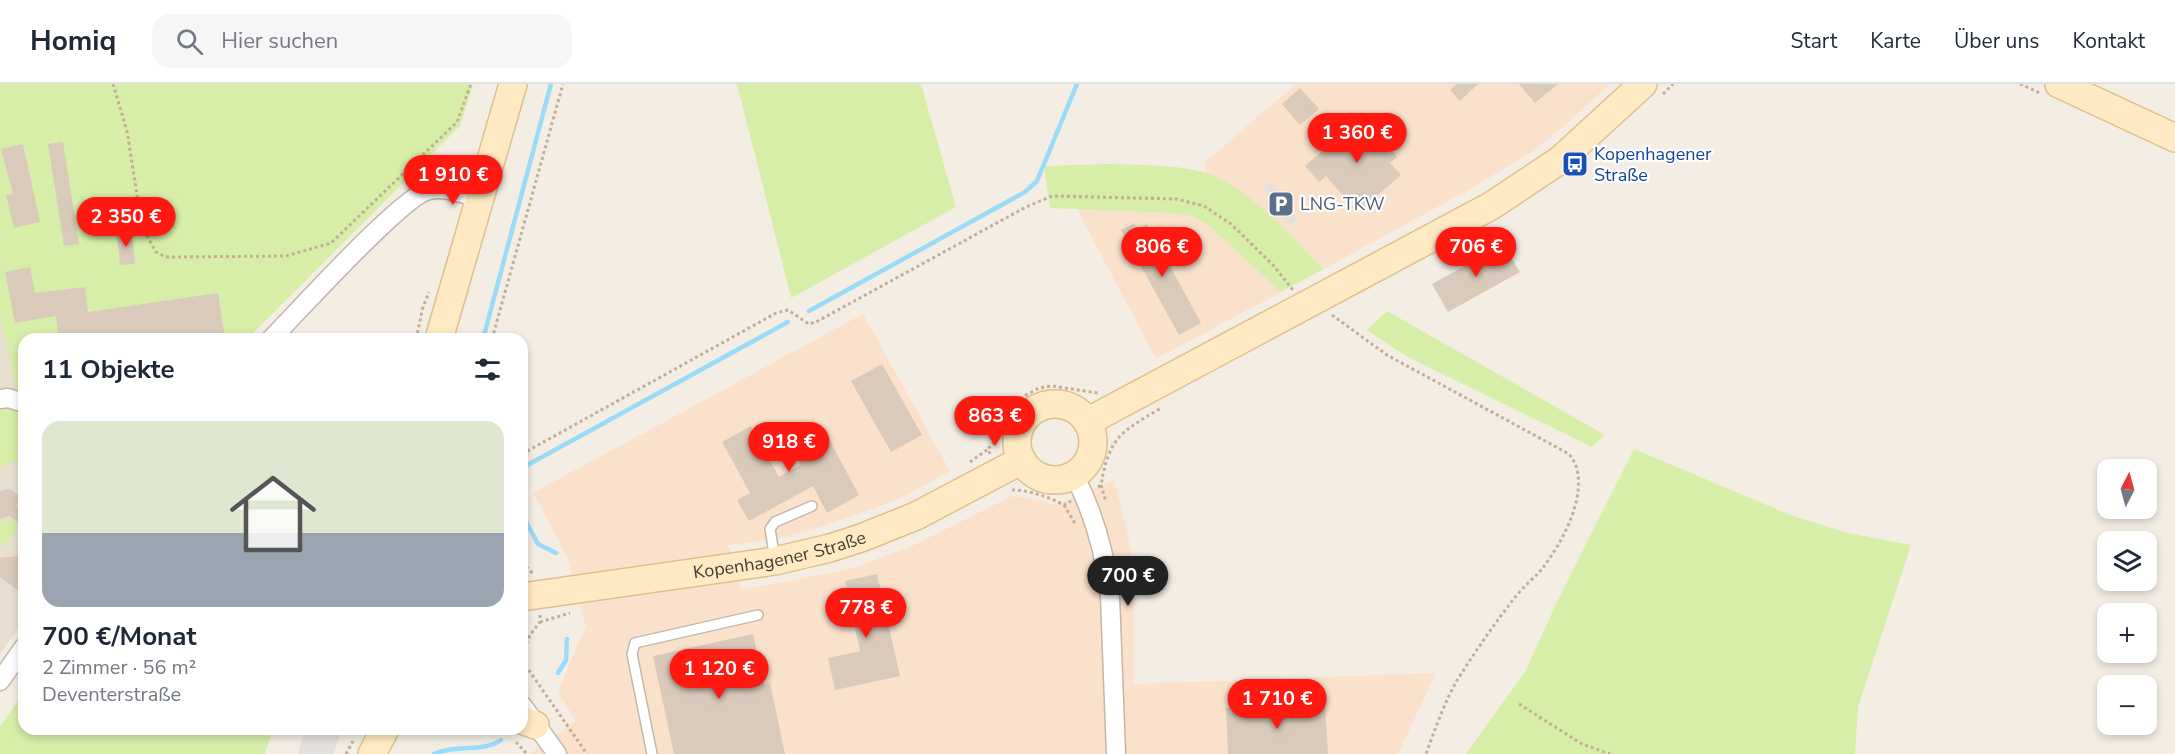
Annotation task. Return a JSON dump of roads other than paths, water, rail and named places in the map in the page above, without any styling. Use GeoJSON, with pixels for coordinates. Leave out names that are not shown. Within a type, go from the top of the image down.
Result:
{"type":"FeatureCollection","features":[{"type":"Feature","properties":{"kind":"main road"},"geometry":{"type":"LineString","coordinates":[[441,333],[513,84]]}},
{"type":"Feature","properties":{"kind":"main road"},"geometry":{"type":"LineString","coordinates":[[1098,417],[1092,450],[1079,485],[1062,479],[1049,480],[1028,469],[1011,466],[1017,447],[1017,435],[1022,422],[1031,412],[1042,406],[1054,404],[1065,405],[1098,417],[1491,206],[1575,147],[1643,84]]}},
{"type":"Feature","properties":{"kind":"main road"},"geometry":{"type":"LineString","coordinates":[[2059,84],[2175,138]]}},
{"type":"Feature","properties":{"kind":"main road","name":"Kopenhagener Straße"},"geometry":{"type":"LineString","coordinates":[[528,596],[776,561],[830,548],[886,529],[1011,466]]}},
{"type":"Feature","properties":{"kind":"street"},"geometry":{"type":"LineString","coordinates":[[277,333],[381,227],[416,195],[428,190],[443,189],[479,198]]}},
{"type":"Feature","properties":{"kind":"street"},"geometry":{"type":"LineString","coordinates":[[0,399],[8,398],[18,401]]}},
{"type":"Feature","properties":{"kind":"street"},"geometry":{"type":"LineString","coordinates":[[1079,485],[1095,524],[1107,571],[1116,754]]}},
{"type":"Feature","properties":{"kind":"street"},"geometry":{"type":"LineString","coordinates":[[0,681],[18,656]]}},
{"type":"Feature","properties":{"kind":"street"},"geometry":{"type":"LineString","coordinates":[[528,719],[558,754]]}},
{"type":"Feature","properties":{"kind":"lane"},"geometry":{"type":"LineString","coordinates":[[776,561],[770,529],[775,522],[812,506]]}},
{"type":"Feature","properties":{"kind":"lane"},"geometry":{"type":"LineString","coordinates":[[652,754],[632,654],[635,643],[758,615]]}},
{"type":"Feature","properties":{"kind":"waterway"},"geometry":{"type":"LineString","coordinates":[[485,333],[551,84]]}},
{"type":"Feature","properties":{"kind":"waterway"},"geometry":{"type":"LineString","coordinates":[[809,311],[1025,192],[1037,181],[1077,84]]}},
{"type":"Feature","properties":{"kind":"waterway"},"geometry":{"type":"LineString","coordinates":[[528,465],[788,322]]}},
{"type":"Feature","properties":{"kind":"waterway"},"geometry":{"type":"LineString","coordinates":[[528,525],[538,544],[556,553]]}},
{"type":"Feature","properties":{"kind":"waterway"},"geometry":{"type":"LineString","coordinates":[[558,673],[566,660],[567,639]]}},
{"type":"Feature","properties":{"kind":"waterway"},"geometry":{"type":"LineString","coordinates":[[434,754],[451,749],[477,748],[501,740]]}},
{"type":"Feature","properties":{"kind":"place","name":"Kopenhagener Straße"},"geometry":{"type":"Point","coordinates":[1575,164]}},
{"type":"Feature","properties":{"kind":"place","name":"LNG-TKW"},"geometry":{"type":"Point","coordinates":[1281,204]}}]}
